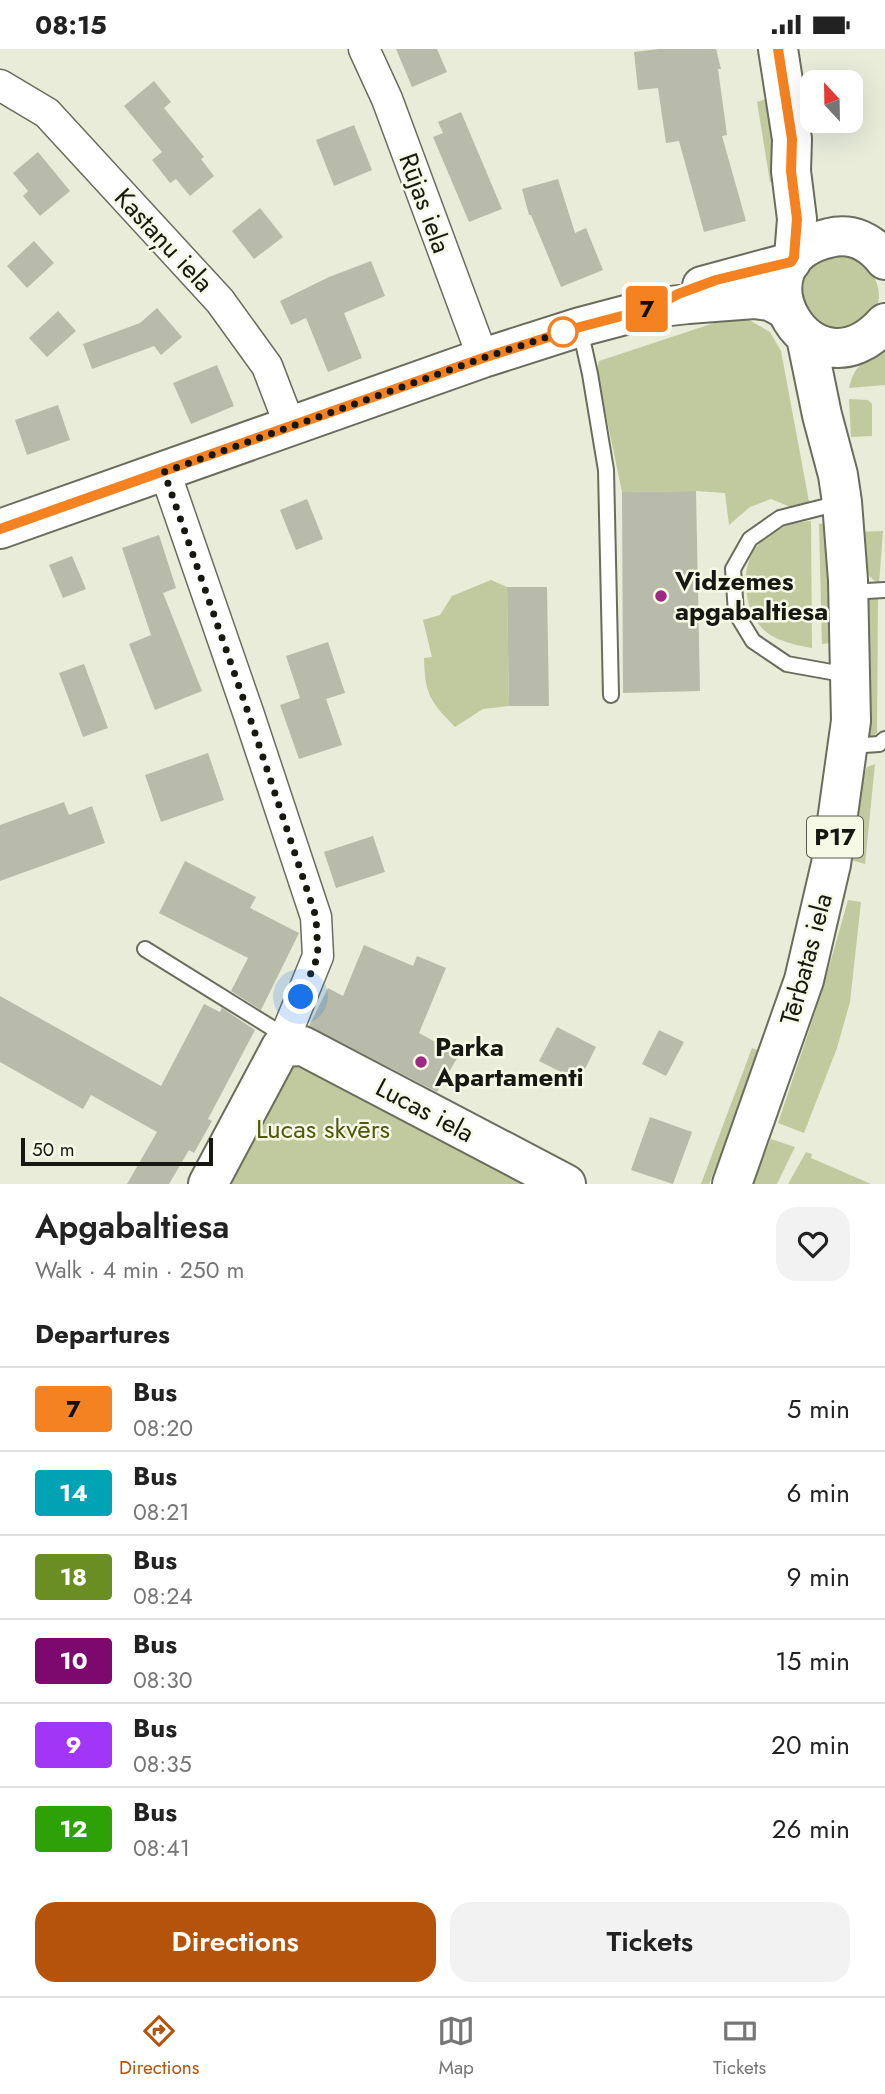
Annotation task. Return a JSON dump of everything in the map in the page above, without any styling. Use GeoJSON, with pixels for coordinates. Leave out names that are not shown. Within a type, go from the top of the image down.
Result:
{"type":"FeatureCollection","features":[{"type":"Feature","properties":{"kind":"main road","name":"Tērbatas iela"},"geometry":{"type":"LineString","coordinates":[[778,49],[792,139],[791,171],[797,219],[792,259],[784,277],[782,293],[796,323],[840,489]]}},
{"type":"Feature","properties":{"kind":"main road","name":"Tērbatas iela"},"geometry":{"type":"LineString","coordinates":[[792,139],[821,204],[841,235]]}},
{"type":"Feature","properties":{"kind":"main road"},"geometry":{"type":"LineString","coordinates":[[652,308],[678,294],[716,280],[792,259],[811,242],[841,235],[860,239],[882,252]]}},
{"type":"Feature","properties":{"kind":"main road"},"geometry":{"type":"LineString","coordinates":[[0,529],[483,358],[580,327],[652,308],[754,299],[770,301],[796,323]]}},
{"type":"Feature","properties":{"kind":"main road","name":"Tērbatas iela"},"geometry":{"type":"LineString","coordinates":[[796,323],[827,347],[873,337]]}},
{"type":"Feature","properties":{"kind":"main road","name":"Tērbatas iela"},"geometry":{"type":"LineString","coordinates":[[732,1184],[804,980],[831,864],[850,721],[848,592],[840,489],[840,390],[873,337]]}},
{"type":"Feature","properties":{"kind":"main road"},"geometry":{"type":"LineString","coordinates":[[208,1184],[283,1041]]}},
{"type":"Feature","properties":{"kind":"main road","name":"Lucas iela"},"geometry":{"type":"LineString","coordinates":[[283,1041],[303,1046],[566,1184]]}},
{"type":"Feature","properties":{"kind":"street","name":"Rūjas iela"},"geometry":{"type":"LineString","coordinates":[[364,49],[387,99],[483,358]]}},
{"type":"Feature","properties":{"kind":"street","name":"Kastaņu iela"},"geometry":{"type":"LineString","coordinates":[[0,85],[47,113],[220,301],[267,366],[290,426]]}},
{"type":"Feature","properties":{"kind":"street"},"geometry":{"type":"LineString","coordinates":[[164,472],[316,917],[318,956],[283,1041]]}},
{"type":"Feature","properties":{"kind":"lane"},"geometry":{"type":"LineString","coordinates":[[580,327],[606,470],[611,695]]}},
{"type":"Feature","properties":{"kind":"lane"},"geometry":{"type":"LineString","coordinates":[[840,489],[780,518],[750,538],[733,569],[736,613],[753,641],[788,664],[849,675]]}},
{"type":"Feature","properties":{"kind":"lane"},"geometry":{"type":"LineString","coordinates":[[848,592],[885,590]]}},
{"type":"Feature","properties":{"kind":"lane"},"geometry":{"type":"LineString","coordinates":[[847,746],[879,744],[885,739]]}},
{"type":"Feature","properties":{"kind":"lane"},"geometry":{"type":"LineString","coordinates":[[145,949],[283,1041]]}},
{"type":"Feature","properties":{"kind":"green space"},"geometry":{"type":"Polygon","coordinates":[[[765,99],[770,104],[780,180],[770,182],[757,102],[765,99]]]}},
{"type":"Feature","properties":{"kind":"green space"},"geometry":{"type":"Polygon","coordinates":[[[842,255],[866,267],[876,281],[879,298],[877,308],[868,322],[831,333],[802,308],[803,286],[814,264],[842,255]]]}},
{"type":"Feature","properties":{"kind":"green space"},"geometry":{"type":"Polygon","coordinates":[[[749,320],[770,332],[781,351],[810,507],[798,510],[771,499],[750,507],[729,525],[725,493],[622,492],[597,372],[599,361],[720,321],[749,320]]]}},
{"type":"Feature","properties":{"kind":"green space"},"geometry":{"type":"Polygon","coordinates":[[[885,351],[885,385],[849,388],[861,364],[885,351]]]}},
{"type":"Feature","properties":{"kind":"green space"},"geometry":{"type":"Polygon","coordinates":[[[849,399],[868,400],[872,404],[872,436],[851,437],[849,399]]]}},
{"type":"Feature","properties":{"kind":"green space"},"geometry":{"type":"Polygon","coordinates":[[[811,521],[812,648],[779,639],[762,628],[750,609],[746,579],[752,553],[770,534],[796,523],[811,521]]]}},
{"type":"Feature","properties":{"kind":"green space"},"geometry":{"type":"Polygon","coordinates":[[[827,523],[833,643],[822,644],[819,524],[827,523]]]}},
{"type":"Feature","properties":{"kind":"green space"},"geometry":{"type":"Polygon","coordinates":[[[883,531],[879,584],[867,573],[860,561],[852,532],[883,531]]]}},
{"type":"Feature","properties":{"kind":"green space"},"geometry":{"type":"Polygon","coordinates":[[[491,580],[507,587],[509,706],[483,709],[455,727],[430,697],[424,658],[432,657],[423,620],[440,615],[452,596],[491,580]]]}},
{"type":"Feature","properties":{"kind":"green space"},"geometry":{"type":"Polygon","coordinates":[[[878,598],[877,733],[872,737],[867,733],[866,635],[868,599],[878,598]]]}},
{"type":"Feature","properties":{"kind":"green space"},"geometry":{"type":"Polygon","coordinates":[[[875,764],[865,864],[851,860],[856,798],[867,767],[875,764]]]}},
{"type":"Feature","properties":{"kind":"green space"},"geometry":{"type":"Polygon","coordinates":[[[848,900],[861,902],[850,1002],[837,1048],[804,1133],[778,1123],[821,995],[848,900]]]}},
{"type":"Feature","properties":{"kind":"green space"},"geometry":{"type":"Polygon","coordinates":[[[752,1048],[761,1051],[709,1184],[701,1184],[752,1048]]]}},
{"type":"Feature","properties":{"kind":"green space","name":"Lucas skvērs"},"geometry":{"type":"Polygon","coordinates":[[[294,1065],[314,1065],[541,1184],[231,1184],[294,1065]]]}},
{"type":"Feature","properties":{"kind":"green space"},"geometry":{"type":"Polygon","coordinates":[[[771,1139],[795,1147],[777,1184],[752,1184],[771,1139]]]}},
{"type":"Feature","properties":{"kind":"green space"},"geometry":{"type":"Polygon","coordinates":[[[806,1152],[812,1154],[811,1158],[871,1184],[788,1184],[806,1152]]]}},
{"type":"Feature","properties":{"kind":"building"},"geometry":{"type":"Polygon","coordinates":[[[396,49],[437,49],[447,72],[412,87],[396,49]]]}},
{"type":"Feature","properties":{"kind":"building"},"geometry":{"type":"Polygon","coordinates":[[[716,49],[721,69],[718,69],[727,135],[722,136],[746,221],[704,232],[679,141],[666,143],[658,88],[638,90],[634,52],[716,49]]]}},
{"type":"Feature","properties":{"kind":"building"},"geometry":{"type":"Polygon","coordinates":[[[154,81],[171,102],[164,108],[204,157],[201,159],[214,176],[190,196],[176,179],[170,183],[152,160],[162,152],[124,106],[154,81]]]}},
{"type":"Feature","properties":{"kind":"building"},"geometry":{"type":"Polygon","coordinates":[[[461,112],[502,209],[469,222],[433,137],[443,133],[438,122],[461,112]]]}},
{"type":"Feature","properties":{"kind":"building"},"geometry":{"type":"Polygon","coordinates":[[[354,125],[372,170],[334,186],[316,140],[354,125]]]}},
{"type":"Feature","properties":{"kind":"building"},"geometry":{"type":"Polygon","coordinates":[[[38,152],[70,191],[40,216],[23,196],[28,191],[13,173],[38,152]]]}},
{"type":"Feature","properties":{"kind":"building"},"geometry":{"type":"Polygon","coordinates":[[[558,179],[575,233],[586,228],[603,270],[561,287],[529,215],[522,189],[558,179]]]}},
{"type":"Feature","properties":{"kind":"building"},"geometry":{"type":"Polygon","coordinates":[[[260,208],[283,237],[254,259],[232,231],[260,208]]]}},
{"type":"Feature","properties":{"kind":"building"},"geometry":{"type":"Polygon","coordinates":[[[34,241],[54,263],[27,288],[7,266],[34,241]]]}},
{"type":"Feature","properties":{"kind":"building"},"geometry":{"type":"Polygon","coordinates":[[[371,261],[385,296],[344,313],[362,358],[328,372],[306,318],[291,325],[280,301],[329,277],[371,261]]]}},
{"type":"Feature","properties":{"kind":"building"},"geometry":{"type":"Polygon","coordinates":[[[157,308],[182,337],[161,355],[154,346],[92,369],[83,344],[140,323],[157,308]]]}},
{"type":"Feature","properties":{"kind":"building"},"geometry":{"type":"Polygon","coordinates":[[[58,311],[76,331],[47,357],[29,338],[58,311]]]}},
{"type":"Feature","properties":{"kind":"building"},"geometry":{"type":"Polygon","coordinates":[[[217,365],[234,406],[191,424],[173,383],[217,365]]]}},
{"type":"Feature","properties":{"kind":"building"},"geometry":{"type":"Polygon","coordinates":[[[58,405],[70,440],[27,455],[15,420],[58,405]]]}},
{"type":"Feature","properties":{"kind":"building","name":"Vidzemes apgabaltiesa"},"geometry":{"type":"Polygon","coordinates":[[[696,491],[700,691],[623,693],[622,492],[696,491]]]}},
{"type":"Feature","properties":{"kind":"building"},"geometry":{"type":"Polygon","coordinates":[[[307,499],[323,539],[296,550],[280,510],[307,499]]]}},
{"type":"Feature","properties":{"kind":"building"},"geometry":{"type":"Polygon","coordinates":[[[159,535],[176,588],[163,593],[202,691],[155,710],[129,644],[151,635],[122,548],[159,535]]]}},
{"type":"Feature","properties":{"kind":"building"},"geometry":{"type":"Polygon","coordinates":[[[72,556],[86,589],[63,598],[49,565],[72,556]]]}},
{"type":"Feature","properties":{"kind":"building"},"geometry":{"type":"Polygon","coordinates":[[[507,587],[547,587],[549,706],[509,706],[507,587]]]}},
{"type":"Feature","properties":{"kind":"building"},"geometry":{"type":"Polygon","coordinates":[[[328,642],[345,693],[326,699],[342,745],[299,759],[280,705],[300,698],[286,656],[328,642]]]}},
{"type":"Feature","properties":{"kind":"building"},"geometry":{"type":"Polygon","coordinates":[[[84,664],[108,728],[83,737],[59,673],[84,664]]]}},
{"type":"Feature","properties":{"kind":"building"},"geometry":{"type":"Polygon","coordinates":[[[208,753],[224,800],[161,822],[145,775],[208,753]]]}},
{"type":"Feature","properties":{"kind":"building"},"geometry":{"type":"Polygon","coordinates":[[[64,802],[69,815],[92,806],[105,843],[0,881],[0,825],[64,802]]]}},
{"type":"Feature","properties":{"kind":"building"},"geometry":{"type":"Polygon","coordinates":[[[373,836],[385,872],[336,888],[324,852],[373,836]]]}},
{"type":"Feature","properties":{"kind":"building"},"geometry":{"type":"Polygon","coordinates":[[[185,861],[256,897],[250,908],[299,933],[261,1010],[231,991],[248,958],[159,913],[185,861]]]}},
{"type":"Feature","properties":{"kind":"building"},"geometry":{"type":"Polygon","coordinates":[[[364,945],[413,966],[417,956],[446,968],[419,1033],[459,1055],[437,1092],[309,1026],[328,988],[343,996],[364,945]]]}},
{"type":"Feature","properties":{"kind":"building"},"geometry":{"type":"Polygon","coordinates":[[[0,996],[161,1086],[204,1004],[220,1012],[222,1008],[255,1030],[208,1119],[212,1121],[194,1153],[189,1150],[169,1184],[127,1184],[157,1132],[91,1095],[83,1109],[0,1062],[0,996]]]}},
{"type":"Feature","properties":{"kind":"building"},"geometry":{"type":"Polygon","coordinates":[[[557,1027],[596,1047],[579,1081],[539,1061],[557,1027]]]}},
{"type":"Feature","properties":{"kind":"building"},"geometry":{"type":"Polygon","coordinates":[[[659,1030],[684,1042],[666,1076],[642,1064],[659,1030]]]}},
{"type":"Feature","properties":{"kind":"building"},"geometry":{"type":"Polygon","coordinates":[[[650,1117],[692,1132],[673,1184],[631,1170],[650,1117]]]}},
{"type":"Feature","properties":{"kind":"bus line","name":"7"},"geometry":{"type":"LineString","coordinates":[[0,529],[483,358],[580,327],[652,308],[678,294],[716,280],[791,262],[794,257],[797,219],[791,171],[792,139],[778,49]]}},
{"type":"Feature","properties":{"kind":"place","name":"Vidzemes apgabaltiesa"},"geometry":{"type":"Point","coordinates":[661,596]}},
{"type":"Feature","properties":{"kind":"place","name":"Parka Apartamenti"},"geometry":{"type":"Point","coordinates":[421,1062]}},
{"type":"Feature","properties":{"kind":"route"},"geometry":{"type":"LineString","coordinates":[[301,997],[318,956],[316,917],[164,472],[563,332]]}}]}
